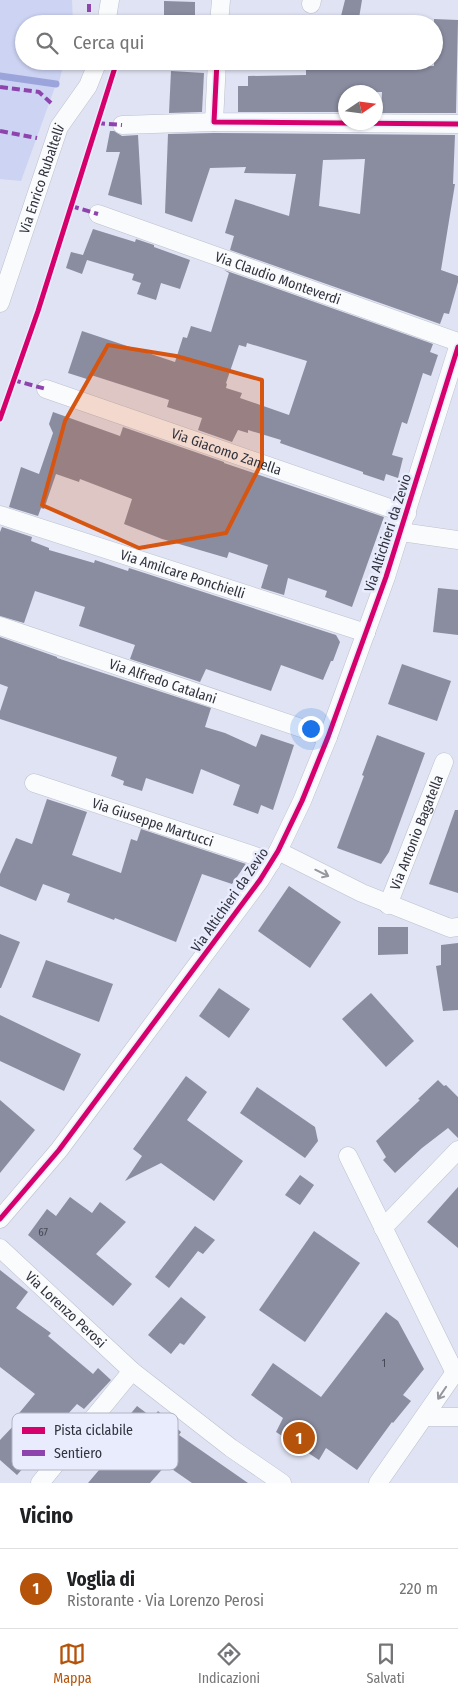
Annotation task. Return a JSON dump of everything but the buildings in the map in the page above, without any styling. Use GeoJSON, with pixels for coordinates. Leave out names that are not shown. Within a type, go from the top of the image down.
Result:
{"type":"FeatureCollection","features":[{"type":"Feature","properties":{"kind":"street"},"geometry":{"type":"LineString","coordinates":[[108,15],[110,0]]}},
{"type":"Feature","properties":{"kind":"street"},"geometry":{"type":"LineString","coordinates":[[220,15],[221,0]]}},
{"type":"Feature","properties":{"kind":"street","name":"Via Enrico Rubaltelli"},"geometry":{"type":"LineString","coordinates":[[0,303],[55,135],[68,111],[88,86],[94,70]]}},
{"type":"Feature","properties":{"kind":"street"},"geometry":{"type":"LineString","coordinates":[[214,122],[217,70]]}},
{"type":"Feature","properties":{"kind":"street"},"geometry":{"type":"LineString","coordinates":[[122,125],[214,122],[458,124]]}},
{"type":"Feature","properties":{"kind":"street","name":"Via Claudio Monteverdi"},"geometry":{"type":"LineString","coordinates":[[98,214],[458,342]]}},
{"type":"Feature","properties":{"kind":"street","name":"Via Altichieri da Zevio"},"geometry":{"type":"LineString","coordinates":[[0,1219],[59,1150],[132,1055],[275,857],[302,801],[328,737],[366,633],[407,514],[458,347]]}},
{"type":"Feature","properties":{"kind":"street","name":"Via Giacomo Zanella"},"geometry":{"type":"LineString","coordinates":[[46,389],[407,514]]}},
{"type":"Feature","properties":{"kind":"street","name":"Via Amilcare Ponchielli"},"geometry":{"type":"LineString","coordinates":[[0,515],[366,633]]}},
{"type":"Feature","properties":{"kind":"street"},"geometry":{"type":"LineString","coordinates":[[401,532],[458,540]]}},
{"type":"Feature","properties":{"kind":"street","name":"Via Alfredo Catalani"},"geometry":{"type":"LineString","coordinates":[[0,626],[328,737]]}},
{"type":"Feature","properties":{"kind":"street","name":"Via Antonio Bagatella"},"geometry":{"type":"LineString","coordinates":[[388,905],[444,762]]}},
{"type":"Feature","properties":{"kind":"street","name":"Via Giuseppe Martucci"},"geometry":{"type":"LineString","coordinates":[[34,783],[261,858],[275,857]]}},
{"type":"Feature","properties":{"kind":"street","name":"Via Antonio Bagatella"},"geometry":{"type":"LineString","coordinates":[[275,857],[388,905],[450,928],[458,927]]}},
{"type":"Feature","properties":{"kind":"street"},"geometry":{"type":"LineString","coordinates":[[383,1228],[458,1150]]}},
{"type":"Feature","properties":{"kind":"street"},"geometry":{"type":"LineString","coordinates":[[348,1156],[456,1371],[378,1483]]}},
{"type":"Feature","properties":{"kind":"street","name":"Via Lorenzo Perosi"},"geometry":{"type":"LineString","coordinates":[[0,1248],[132,1371],[231,1448],[282,1483]]}},
{"type":"Feature","properties":{"kind":"street"},"geometry":{"type":"LineString","coordinates":[[98,1413],[132,1371]]}},
{"type":"Feature","properties":{"kind":"street"},"geometry":{"type":"LineString","coordinates":[[425,1417],[458,1417]]}},
{"type":"Feature","properties":{"kind":"street"},"geometry":{"type":"LineString","coordinates":[[40,1483],[51,1470]]}},
{"type":"Feature","properties":{"kind":"highlighted area"},"geometry":{"type":"Polygon","coordinates":[[[108,345],[176,356],[262,380],[262,462],[226,533],[139,548],[42,505],[65,421],[108,345]]]}},
{"type":"Feature","properties":{"kind":"shaded area"},"geometry":{"type":"Polygon","coordinates":[[[0,0],[72,0],[73,15],[15,15],[15,70],[62,70],[58,87],[55,87],[21,181],[0,179],[0,0]]]}},
{"type":"Feature","properties":{"kind":"waterway"},"geometry":{"type":"LineString","coordinates":[[0,76],[56,84]]}},
{"type":"Feature","properties":{"kind":"marked path"},"geometry":{"type":"LineString","coordinates":[[89,0],[89,15]]}},
{"type":"Feature","properties":{"kind":"marked path"},"geometry":{"type":"LineString","coordinates":[[0,87],[39,92],[51,103]]}},
{"type":"Feature","properties":{"kind":"marked path"},"geometry":{"type":"LineString","coordinates":[[97,123],[122,125]]}},
{"type":"Feature","properties":{"kind":"marked path"},"geometry":{"type":"LineString","coordinates":[[0,131],[37,138]]}},
{"type":"Feature","properties":{"kind":"marked path"},"geometry":{"type":"LineString","coordinates":[[71,206],[98,214]]}},
{"type":"Feature","properties":{"kind":"marked path"},"geometry":{"type":"LineString","coordinates":[[13,380],[46,389]]}},
{"type":"Feature","properties":{"kind":"cycle path"},"geometry":{"type":"LineString","coordinates":[[0,419],[38,311],[114,70]]}},
{"type":"Feature","properties":{"kind":"cycle path"},"geometry":{"type":"LineString","coordinates":[[217,70],[214,122],[458,124]]}},
{"type":"Feature","properties":{"kind":"cycle path"},"geometry":{"type":"LineString","coordinates":[[0,1219],[59,1150],[260,880],[278,851],[302,801],[328,737],[386,577],[458,347]]}},
{"type":"Feature","properties":{"kind":"place","name":"Voglia di"},"geometry":{"type":"Point","coordinates":[299,1438]}}]}
